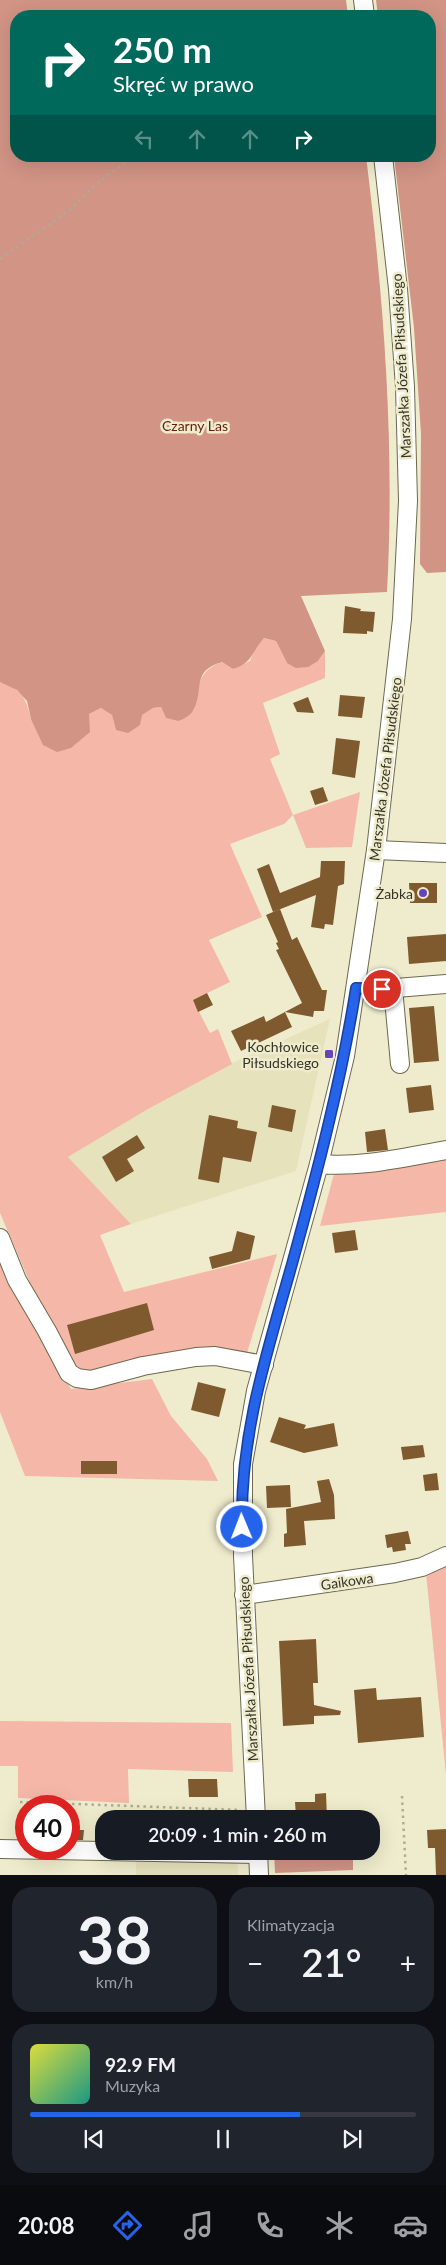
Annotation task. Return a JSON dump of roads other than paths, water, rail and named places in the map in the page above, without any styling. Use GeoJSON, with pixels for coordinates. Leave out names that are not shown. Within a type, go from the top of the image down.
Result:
{"type":"FeatureCollection","features":[{"type":"Feature","properties":{"kind":"street","name":"Marszałka Józefa Piłsudskiego"},"geometry":{"type":"LineString","coordinates":[[256,1810],[244,1595],[243,1464],[249,1425],[264,1365],[342,1072],[376,850],[402,619],[408,501],[406,415],[402,340],[383,162]]}},
{"type":"Feature","properties":{"kind":"street"},"geometry":{"type":"LineString","coordinates":[[376,850],[446,853]]}},
{"type":"Feature","properties":{"kind":"street"},"geometry":{"type":"LineString","coordinates":[[356,988],[370,990],[446,984]]}},
{"type":"Feature","properties":{"kind":"street"},"geometry":{"type":"LineString","coordinates":[[393,988],[400,1064]]}},
{"type":"Feature","properties":{"kind":"street"},"geometry":{"type":"LineString","coordinates":[[319,1164],[334,1166],[354,1164],[446,1150]]}},
{"type":"Feature","properties":{"kind":"street"},"geometry":{"type":"LineString","coordinates":[[0,1238],[17,1280],[69,1373],[77,1378],[91,1380],[143,1366],[196,1356],[215,1356],[264,1365]]}},
{"type":"Feature","properties":{"kind":"street","name":"Gaikowa"},"geometry":{"type":"LineString","coordinates":[[244,1595],[395,1574],[422,1567],[446,1556]]}},
{"type":"Feature","properties":{"kind":"street"},"geometry":{"type":"LineString","coordinates":[[0,1849],[95,1850]]}},
{"type":"Feature","properties":{"kind":"street"},"geometry":{"type":"LineString","coordinates":[[258,1860],[259,1875]]}},
{"type":"Feature","properties":{"kind":"place","name":"Żabka"},"geometry":{"type":"Point","coordinates":[423,893]}},
{"type":"Feature","properties":{"kind":"place","name":"Kochłowice Piłsudskiego"},"geometry":{"type":"Point","coordinates":[329,1054]}},
{"type":"Feature","properties":{"kind":"park label","name":"Czarny Las"},"geometry":{"type":"Point","coordinates":[195,425]}}]}
